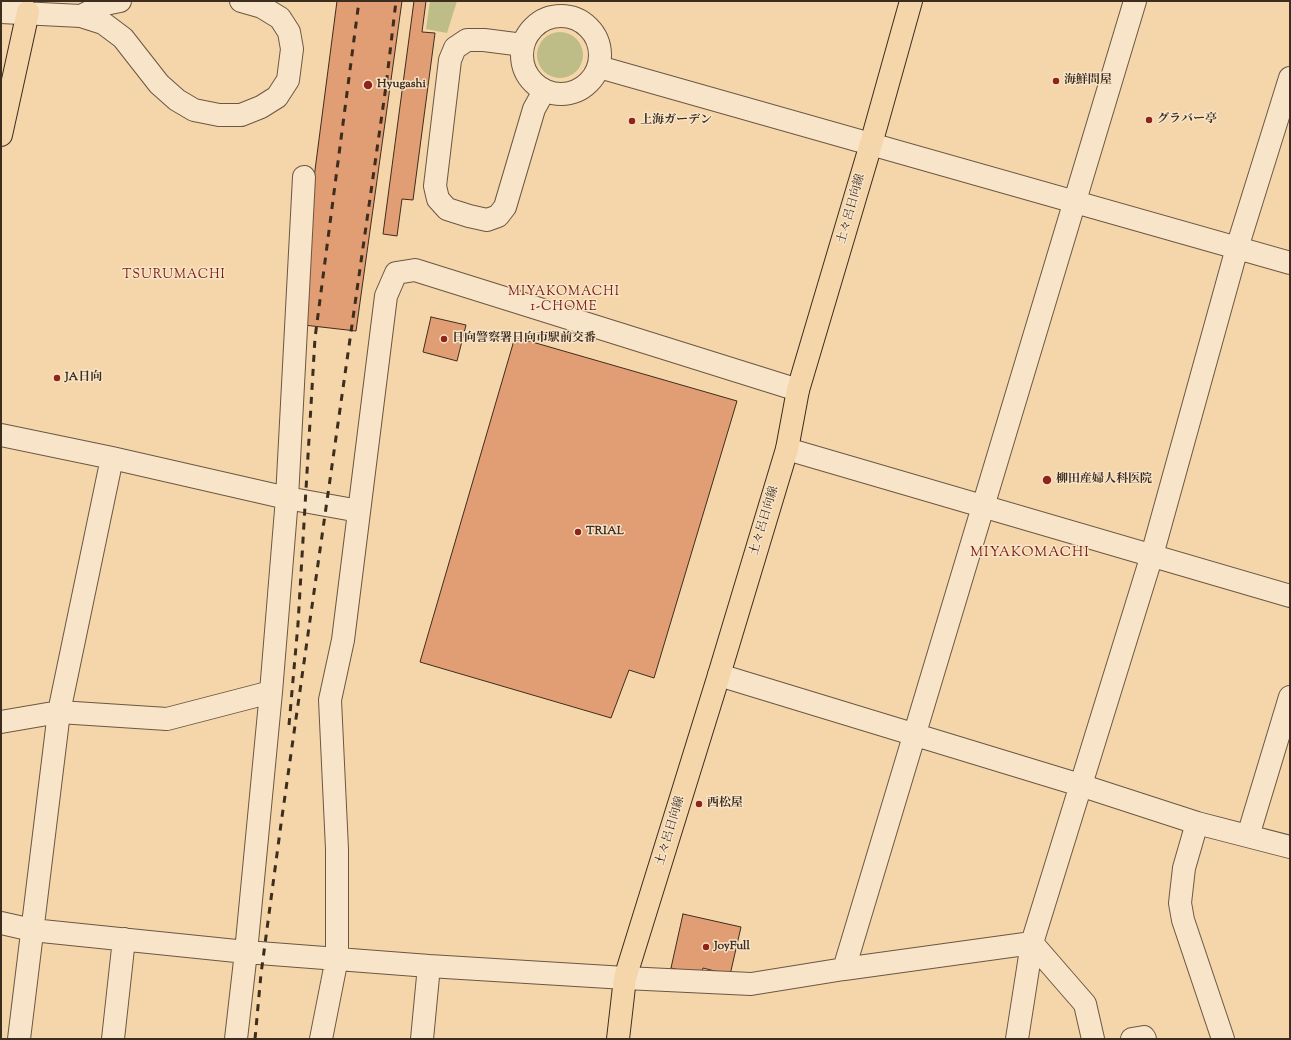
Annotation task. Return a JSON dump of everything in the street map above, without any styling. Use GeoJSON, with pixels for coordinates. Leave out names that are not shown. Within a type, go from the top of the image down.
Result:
{"type":"FeatureCollection","features":[{"type":"Feature","properties":{"kind":"main road","name":"土々呂日向線"},"geometry":{"type":"LineString","coordinates":[[618,1039],[625,978],[787,449],[798,390],[871,144],[910,1]]}},
{"type":"Feature","properties":{"kind":"main road"},"geometry":{"type":"LineString","coordinates":[[1,135],[29,7]]}},
{"type":"Feature","properties":{"kind":"street"},"geometry":{"type":"LineString","coordinates":[[81,16],[105,4],[120,1]]}},
{"type":"Feature","properties":{"kind":"street"},"geometry":{"type":"LineString","coordinates":[[1,12],[29,7],[81,16],[103,22],[123,38],[159,84],[177,100],[194,110],[219,116],[241,114],[261,107],[277,97],[288,80],[292,49],[289,32],[280,18],[262,6],[241,1]]}},
{"type":"Feature","properties":{"kind":"street"},"geometry":{"type":"LineString","coordinates":[[844,969],[1135,1]]}},
{"type":"Feature","properties":{"kind":"street"},"geometry":{"type":"LineString","coordinates":[[576,9],[584,23],[593,32],[599,43],[601,55],[599,68],[594,78],[577,92],[555,94],[544,91],[533,82],[525,72],[522,58],[523,45],[528,33],[537,24],[548,18],[560,16],[576,9]]}},
{"type":"Feature","properties":{"kind":"street"},"geometry":{"type":"LineString","coordinates":[[523,45],[484,40],[468,40],[455,48],[450,60],[435,186],[438,199],[447,209],[487,220],[498,216],[505,207],[534,110],[544,91]]}},
{"type":"Feature","properties":{"kind":"street"},"geometry":{"type":"LineString","coordinates":[[599,68],[1290,263]]}},
{"type":"Feature","properties":{"kind":"street"},"geometry":{"type":"LineString","coordinates":[[1017,1039],[1032,943],[1152,555],[1237,248],[1290,78]]}},
{"type":"Feature","properties":{"kind":"street"},"geometry":{"type":"LineString","coordinates":[[236,1039],[246,952],[271,692],[287,498],[304,177]]}},
{"type":"Feature","properties":{"kind":"street"},"geometry":{"type":"LineString","coordinates":[[321,1039],[337,958],[337,849],[330,700],[343,640],[386,296],[396,272],[415,270],[798,390]]}},
{"type":"Feature","properties":{"kind":"street"},"geometry":{"type":"LineString","coordinates":[[1,435],[112,458],[287,498],[359,511]]}},
{"type":"Feature","properties":{"kind":"street"},"geometry":{"type":"LineString","coordinates":[[787,449],[983,505],[1290,596]]}},
{"type":"Feature","properties":{"kind":"street"},"geometry":{"type":"LineString","coordinates":[[19,1039],[59,712],[112,458]]}},
{"type":"Feature","properties":{"kind":"street"},"geometry":{"type":"LineString","coordinates":[[719,675],[1080,785],[1197,823],[1290,847]]}},
{"type":"Feature","properties":{"kind":"street"},"geometry":{"type":"LineString","coordinates":[[1,722],[59,712],[167,719],[271,692]]}},
{"type":"Feature","properties":{"kind":"street"},"geometry":{"type":"LineString","coordinates":[[1248,836],[1290,697]]}},
{"type":"Feature","properties":{"kind":"street"},"geometry":{"type":"LineString","coordinates":[[1197,823],[1184,868],[1180,903],[1183,920],[1223,1039]]}},
{"type":"Feature","properties":{"kind":"street"},"geometry":{"type":"LineString","coordinates":[[1,923],[32,930],[246,952],[429,966],[751,984],[844,969],[1032,943]]}},
{"type":"Feature","properties":{"kind":"street"},"geometry":{"type":"LineString","coordinates":[[112,1039],[124,939]]}},
{"type":"Feature","properties":{"kind":"street"},"geometry":{"type":"LineString","coordinates":[[1032,943],[1086,1004],[1094,1039]]}},
{"type":"Feature","properties":{"kind":"street"},"geometry":{"type":"LineString","coordinates":[[422,1039],[429,966]]}},
{"type":"Feature","properties":{"kind":"street"},"geometry":{"type":"LineString","coordinates":[[1132,1039],[1144,1037],[1145,1039]]}},
{"type":"Feature","properties":{"kind":"shaded area"},"geometry":{"type":"Polygon","coordinates":[[[430,1],[457,1],[447,33],[426,29],[430,1]]]}},
{"type":"Feature","properties":{"kind":"shaded area"},"geometry":{"type":"Polygon","coordinates":[[[565,32],[569,33],[579,42],[582,46],[582,64],[573,74],[565,78],[555,78],[547,74],[538,64],[537,50],[541,42],[551,33],[565,32]]]}},
{"type":"Feature","properties":{"kind":"building"},"geometry":{"type":"Polygon","coordinates":[[[337,1],[402,1],[356,331],[295,324],[337,1]]]}},
{"type":"Feature","properties":{"kind":"building"},"geometry":{"type":"Polygon","coordinates":[[[414,1],[426,1],[422,32],[435,33],[413,200],[402,199],[397,236],[383,234],[414,1]]]}},
{"type":"Feature","properties":{"kind":"building","name":"日向警察署日向市駅前交番"},"geometry":{"type":"Polygon","coordinates":[[[431,317],[466,325],[457,361],[423,352],[431,317]]]}},
{"type":"Feature","properties":{"kind":"building","name":"TRIAL"},"geometry":{"type":"Polygon","coordinates":[[[515,337],[737,401],[654,678],[629,670],[611,718],[420,662],[515,337]]]}},
{"type":"Feature","properties":{"kind":"building","name":"JoyFull"},"geometry":{"type":"Polygon","coordinates":[[[683,914],[741,927],[730,975],[703,968],[701,975],[671,968],[683,914]]]}},
{"type":"Feature","properties":{"kind":"railway"},"geometry":{"type":"LineString","coordinates":[[289,725],[298,624],[315,338],[359,1]]}},
{"type":"Feature","properties":{"kind":"railway"},"geometry":{"type":"LineString","coordinates":[[255,1039],[261,974],[281,824],[386,86],[396,1]]}},
{"type":"Feature","properties":{"kind":"place","name":"海鮮問屋"},"geometry":{"type":"Point","coordinates":[1056,81]}},
{"type":"Feature","properties":{"kind":"place","name":"Hyugashi"},"geometry":{"type":"Point","coordinates":[368,85]}},
{"type":"Feature","properties":{"kind":"place","name":"グラバー亭"},"geometry":{"type":"Point","coordinates":[1149,120]}},
{"type":"Feature","properties":{"kind":"place","name":"上海ガーデン"},"geometry":{"type":"Point","coordinates":[632,121]}},
{"type":"Feature","properties":{"kind":"place","name":"日向警察署日向市駅前交番"},"geometry":{"type":"Point","coordinates":[444,339]}},
{"type":"Feature","properties":{"kind":"place","name":"JA日向"},"geometry":{"type":"Point","coordinates":[57,378]}},
{"type":"Feature","properties":{"kind":"place","name":"柳田産婦人科医院"},"geometry":{"type":"Point","coordinates":[1047,480]}},
{"type":"Feature","properties":{"kind":"place","name":"TRIAL"},"geometry":{"type":"Point","coordinates":[578,532]}},
{"type":"Feature","properties":{"kind":"place","name":"西松屋"},"geometry":{"type":"Point","coordinates":[699,804]}},
{"type":"Feature","properties":{"kind":"place","name":"JoyFull"},"geometry":{"type":"Point","coordinates":[706,947]}},
{"type":"Feature","properties":{"kind":"district","name":"TSURUMACHI"},"geometry":{"type":"Point","coordinates":[174,276]}},
{"type":"Feature","properties":{"kind":"district","name":"MIYAKOMACHI 1-CHOME"},"geometry":{"type":"Point","coordinates":[564,300]}},
{"type":"Feature","properties":{"kind":"district","name":"MIYAKOMACHI"},"geometry":{"type":"Point","coordinates":[1030,554]}}]}
